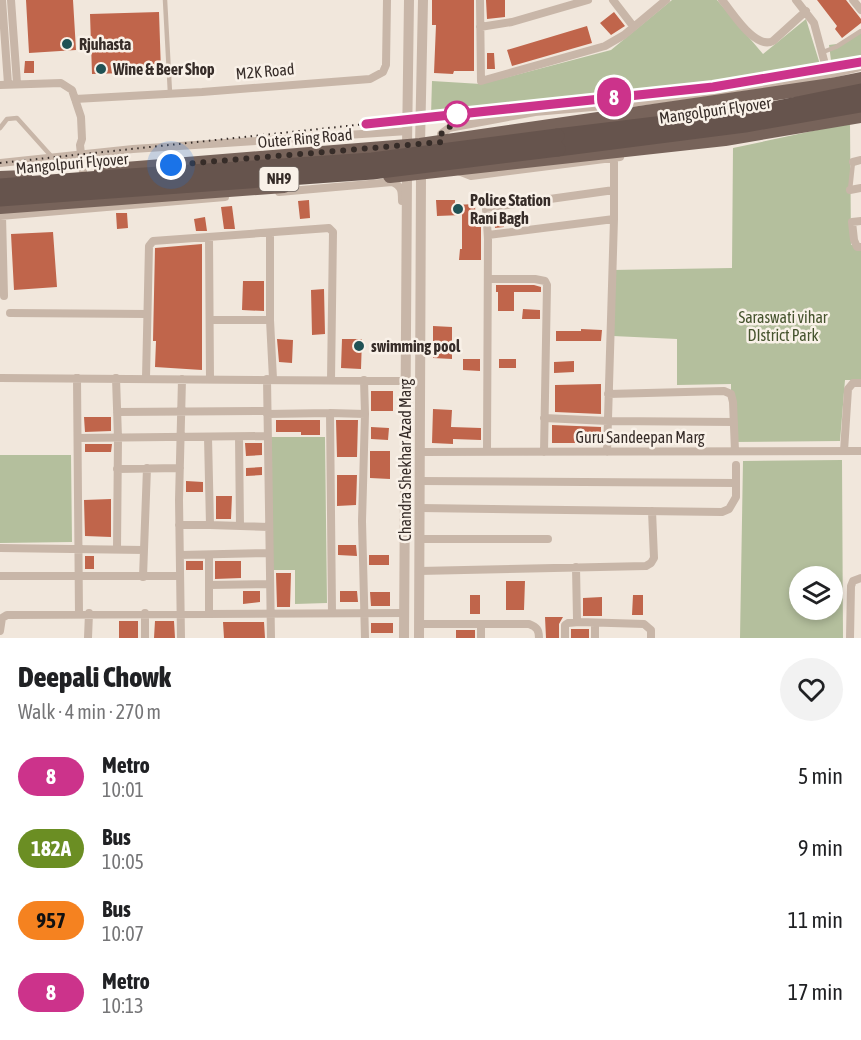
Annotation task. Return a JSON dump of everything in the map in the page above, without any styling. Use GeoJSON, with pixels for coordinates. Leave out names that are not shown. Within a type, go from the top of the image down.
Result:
{"type":"FeatureCollection","features":[{"type":"Feature","properties":{"kind":"highway","name":"Mangolpuri Flyover"},"geometry":{"type":"LineString","coordinates":[[0,186],[372,160],[763,111],[861,91]]}},
{"type":"Feature","properties":{"kind":"highway","name":"Mangolpuri Flyover"},"geometry":{"type":"LineString","coordinates":[[0,199],[372,172],[745,125],[861,105]]}},
{"type":"Feature","properties":{"kind":"main road","name":"Outer Ring Road"},"geometry":{"type":"LineString","coordinates":[[0,178],[413,146],[829,80],[861,79]]}},
{"type":"Feature","properties":{"kind":"main road"},"geometry":{"type":"LineString","coordinates":[[1,213],[494,166],[725,139],[861,116]]}},
{"type":"Feature","properties":{"kind":"main road"},"geometry":{"type":"LineString","coordinates":[[490,135],[500,147],[498,160],[494,166]]}},
{"type":"Feature","properties":{"kind":"main road"},"geometry":{"type":"LineString","coordinates":[[258,158],[260,188]]}},
{"type":"Feature","properties":{"kind":"street"},"geometry":{"type":"LineString","coordinates":[[2,0],[8,84]]}},
{"type":"Feature","properties":{"kind":"street"},"geometry":{"type":"LineString","coordinates":[[8,84],[11,0]]}},
{"type":"Feature","properties":{"kind":"street","name":"M2K Road"},"geometry":{"type":"LineString","coordinates":[[76,104],[170,94],[350,81],[378,76],[386,65],[387,0]]}},
{"type":"Feature","properties":{"kind":"street"},"geometry":{"type":"LineString","coordinates":[[409,0],[408,131],[413,146]]}},
{"type":"Feature","properties":{"kind":"street"},"geometry":{"type":"LineString","coordinates":[[413,146],[422,53],[423,0]]}},
{"type":"Feature","properties":{"kind":"street"},"geometry":{"type":"LineString","coordinates":[[480,0],[481,81],[605,46],[616,41],[666,0]]}},
{"type":"Feature","properties":{"kind":"street"},"geometry":{"type":"LineString","coordinates":[[480,27],[512,22],[588,0]]}},
{"type":"Feature","properties":{"kind":"street"},"geometry":{"type":"LineString","coordinates":[[613,0],[633,26]]}},
{"type":"Feature","properties":{"kind":"street"},"geometry":{"type":"LineString","coordinates":[[722,0],[751,35],[762,43],[768,44],[806,11]]}},
{"type":"Feature","properties":{"kind":"street"},"geometry":{"type":"LineString","coordinates":[[796,0],[814,23],[829,80]]}},
{"type":"Feature","properties":{"kind":"street"},"geometry":{"type":"LineString","coordinates":[[853,0],[861,10]]}},
{"type":"Feature","properties":{"kind":"street"},"geometry":{"type":"LineString","coordinates":[[408,53],[422,53]]}},
{"type":"Feature","properties":{"kind":"street"},"geometry":{"type":"LineString","coordinates":[[442,142],[441,134],[449,128],[535,112],[829,80],[861,68]]}},
{"type":"Feature","properties":{"kind":"street"},"geometry":{"type":"LineString","coordinates":[[8,84],[65,84],[72,90],[81,117],[83,172]]}},
{"type":"Feature","properties":{"kind":"street"},"geometry":{"type":"LineString","coordinates":[[454,170],[471,176],[614,158],[861,121]]}},
{"type":"Feature","properties":{"kind":"street"},"geometry":{"type":"LineString","coordinates":[[0,163],[133,149],[408,131]]}},
{"type":"Feature","properties":{"kind":"street"},"geometry":{"type":"LineString","coordinates":[[607,452],[614,158]]}},
{"type":"Feature","properties":{"kind":"street","name":"Chandra Shekhar Azad Marg"},"geometry":{"type":"LineString","coordinates":[[404,638],[408,231],[414,175]]}},
{"type":"Feature","properties":{"kind":"street","name":"Chandra Shekhar Azad Marg"},"geometry":{"type":"LineString","coordinates":[[414,175],[420,233],[419,638]]}},
{"type":"Feature","properties":{"kind":"street"},"geometry":{"type":"LineString","coordinates":[[4,296],[1,213],[392,182],[398,184],[402,189],[403,236],[408,245]]}},
{"type":"Feature","properties":{"kind":"street"},"geometry":{"type":"LineString","coordinates":[[850,190],[861,188]]}},
{"type":"Feature","properties":{"kind":"street"},"geometry":{"type":"LineString","coordinates":[[487,452],[488,235],[486,208],[614,190]]}},
{"type":"Feature","properties":{"kind":"street"},"geometry":{"type":"LineString","coordinates":[[488,235],[614,219]]}},
{"type":"Feature","properties":{"kind":"street"},"geometry":{"type":"LineString","coordinates":[[861,220],[852,222],[855,243],[857,247],[861,247]]}},
{"type":"Feature","properties":{"kind":"street"},"geometry":{"type":"LineString","coordinates":[[146,378],[150,243],[329,228],[332,230],[331,380]]}},
{"type":"Feature","properties":{"kind":"street"},"geometry":{"type":"LineString","coordinates":[[408,231],[420,233]]}},
{"type":"Feature","properties":{"kind":"street"},"geometry":{"type":"LineString","coordinates":[[270,232],[270,379],[267,436],[271,638]]}},
{"type":"Feature","properties":{"kind":"street"},"geometry":{"type":"LineString","coordinates":[[209,237],[210,379]]}},
{"type":"Feature","properties":{"kind":"street"},"geometry":{"type":"LineString","coordinates":[[488,279],[535,279],[544,281],[547,285],[544,452]]}},
{"type":"Feature","properties":{"kind":"street"},"geometry":{"type":"LineString","coordinates":[[10,313],[147,314]]}},
{"type":"Feature","properties":{"kind":"street"},"geometry":{"type":"LineString","coordinates":[[210,320],[270,320]]}},
{"type":"Feature","properties":{"kind":"street"},"geometry":{"type":"LineString","coordinates":[[0,378],[406,381]]}},
{"type":"Feature","properties":{"kind":"street"},"geometry":{"type":"LineString","coordinates":[[77,378],[79,575],[88,638]]}},
{"type":"Feature","properties":{"kind":"street"},"geometry":{"type":"LineString","coordinates":[[116,378],[117,549]]}},
{"type":"Feature","properties":{"kind":"street"},"geometry":{"type":"LineString","coordinates":[[181,638],[179,525],[182,379]]}},
{"type":"Feature","properties":{"kind":"street"},"geometry":{"type":"LineString","coordinates":[[364,380],[362,521],[365,638]]}},
{"type":"Feature","properties":{"kind":"street"},"geometry":{"type":"LineString","coordinates":[[844,451],[848,389],[853,383],[861,383]]}},
{"type":"Feature","properties":{"kind":"street"},"geometry":{"type":"LineString","coordinates":[[608,394],[724,391],[731,394],[735,451]]}},
{"type":"Feature","properties":{"kind":"street"},"geometry":{"type":"LineString","coordinates":[[117,412],[365,414]]}},
{"type":"Feature","properties":{"kind":"street"},"geometry":{"type":"LineString","coordinates":[[330,413],[332,613]]}},
{"type":"Feature","properties":{"kind":"street"},"geometry":{"type":"LineString","coordinates":[[544,418],[734,422]]}},
{"type":"Feature","properties":{"kind":"street"},"geometry":{"type":"LineString","coordinates":[[239,436],[240,526]]}},
{"type":"Feature","properties":{"kind":"street"},"geometry":{"type":"LineString","coordinates":[[78,438],[267,436]]}},
{"type":"Feature","properties":{"kind":"street"},"geometry":{"type":"LineString","coordinates":[[208,437],[210,525]]}},
{"type":"Feature","properties":{"kind":"street","name":"Guru Sandeepan Marg"},"geometry":{"type":"LineString","coordinates":[[420,452],[861,451]]}},
{"type":"Feature","properties":{"kind":"street"},"geometry":{"type":"LineString","coordinates":[[420,508],[722,512],[729,509],[736,497],[736,465]]}},
{"type":"Feature","properties":{"kind":"street"},"geometry":{"type":"LineString","coordinates":[[143,577],[147,468]]}},
{"type":"Feature","properties":{"kind":"street"},"geometry":{"type":"LineString","coordinates":[[117,469],[180,468]]}},
{"type":"Feature","properties":{"kind":"street"},"geometry":{"type":"LineString","coordinates":[[420,481],[736,483]]}},
{"type":"Feature","properties":{"kind":"street"},"geometry":{"type":"LineString","coordinates":[[419,571],[646,566],[654,558],[652,511]]}},
{"type":"Feature","properties":{"kind":"street"},"geometry":{"type":"LineString","coordinates":[[179,525],[269,526]]}},
{"type":"Feature","properties":{"kind":"street"},"geometry":{"type":"LineString","coordinates":[[420,539],[548,539]]}},
{"type":"Feature","properties":{"kind":"street"},"geometry":{"type":"LineString","coordinates":[[0,548],[144,550]]}},
{"type":"Feature","properties":{"kind":"street"},"geometry":{"type":"LineString","coordinates":[[180,555],[270,553]]}},
{"type":"Feature","properties":{"kind":"street"},"geometry":{"type":"LineString","coordinates":[[209,555],[209,613]]}},
{"type":"Feature","properties":{"kind":"street"},"geometry":{"type":"LineString","coordinates":[[576,567],[577,619],[579,622]]}},
{"type":"Feature","properties":{"kind":"street"},"geometry":{"type":"LineString","coordinates":[[0,576],[180,576]]}},
{"type":"Feature","properties":{"kind":"street"},"geometry":{"type":"LineString","coordinates":[[850,638],[851,586],[853,582],[861,578]]}},
{"type":"Feature","properties":{"kind":"street"},"geometry":{"type":"LineString","coordinates":[[209,585],[270,584]]}},
{"type":"Feature","properties":{"kind":"street"},"geometry":{"type":"LineString","coordinates":[[144,638],[145,613]]}},
{"type":"Feature","properties":{"kind":"street"},"geometry":{"type":"LineString","coordinates":[[0,631],[2,618],[6,615],[365,613],[481,624],[529,624],[536,626],[539,638]]}},
{"type":"Feature","properties":{"kind":"street"},"geometry":{"type":"LineString","coordinates":[[565,638],[565,626],[568,623],[579,622],[644,624],[651,630],[651,638]]}},
{"type":"Feature","properties":{"kind":"street"},"geometry":{"type":"LineString","coordinates":[[481,624],[481,638]]}},
{"type":"Feature","properties":{"kind":"street"},"geometry":{"type":"LineString","coordinates":[[595,624],[595,638]]}},
{"type":"Feature","properties":{"kind":"lane"},"geometry":{"type":"LineString","coordinates":[[165,0],[170,94]]}},
{"type":"Feature","properties":{"kind":"lane"},"geometry":{"type":"LineString","coordinates":[[823,52],[836,47],[861,31]]}},
{"type":"Feature","properties":{"kind":"lane"},"geometry":{"type":"LineString","coordinates":[[0,128],[7,119],[17,118],[52,158]]}},
{"type":"Feature","properties":{"kind":"lane"},"geometry":{"type":"LineString","coordinates":[[850,190],[857,161]]}},
{"type":"Feature","properties":{"kind":"green space"},"geometry":{"type":"Polygon","coordinates":[[[672,0],[717,0],[763,54],[806,19],[822,71],[438,122],[431,115],[432,81],[481,84],[611,50],[672,0]]]}},
{"type":"Feature","properties":{"kind":"green space"},"geometry":{"type":"Polygon","coordinates":[[[861,31],[861,62],[832,68],[829,45],[844,43],[861,31]]]}},
{"type":"Feature","properties":{"kind":"green space","name":"Saraswati vihar DIstrict Park"},"geometry":{"type":"Polygon","coordinates":[[[850,123],[851,245],[861,244],[861,380],[845,380],[840,441],[731,442],[731,384],[677,385],[677,339],[613,336],[612,270],[732,268],[733,148],[850,123]]]}},
{"type":"Feature","properties":{"kind":"green space"},"geometry":{"type":"Polygon","coordinates":[[[271,437],[325,437],[327,603],[295,604],[295,570],[273,570],[271,437]]]}},
{"type":"Feature","properties":{"kind":"green space"},"geometry":{"type":"Polygon","coordinates":[[[0,455],[71,455],[72,542],[0,543],[0,455]]]}},
{"type":"Feature","properties":{"kind":"green space"},"geometry":{"type":"Polygon","coordinates":[[[842,460],[843,566],[789,566],[789,620],[843,620],[843,638],[740,638],[743,461],[842,460]]]}},
{"type":"Feature","properties":{"kind":"building"},"geometry":{"type":"Polygon","coordinates":[[[26,0],[73,0],[76,50],[29,53],[26,0]]]}},
{"type":"Feature","properties":{"kind":"building"},"geometry":{"type":"Polygon","coordinates":[[[432,0],[474,0],[474,71],[454,71],[453,74],[434,73],[436,25],[432,25],[432,0]]]}},
{"type":"Feature","properties":{"kind":"building"},"geometry":{"type":"Polygon","coordinates":[[[486,0],[505,0],[505,17],[487,19],[486,0]]]}},
{"type":"Feature","properties":{"kind":"building"},"geometry":{"type":"Polygon","coordinates":[[[817,0],[846,0],[861,19],[861,23],[842,38],[835,29],[837,26],[817,0]]]}},
{"type":"Feature","properties":{"kind":"building"},"geometry":{"type":"Polygon","coordinates":[[[159,12],[161,72],[92,74],[90,14],[159,12]]]}},
{"type":"Feature","properties":{"kind":"building"},"geometry":{"type":"Polygon","coordinates":[[[614,12],[625,26],[611,35],[600,23],[614,12]]]}},
{"type":"Feature","properties":{"kind":"building"},"geometry":{"type":"Polygon","coordinates":[[[587,26],[592,43],[512,66],[507,50],[587,26]]]}},
{"type":"Feature","properties":{"kind":"building"},"geometry":{"type":"Polygon","coordinates":[[[487,53],[494,53],[495,69],[487,69],[487,53]]]}},
{"type":"Feature","properties":{"kind":"building"},"geometry":{"type":"Polygon","coordinates":[[[25,61],[34,61],[34,73],[24,73],[25,61]]]}},
{"type":"Feature","properties":{"kind":"building"},"geometry":{"type":"Polygon","coordinates":[[[309,200],[310,218],[300,219],[298,201],[309,200]]]}},
{"type":"Feature","properties":{"kind":"building"},"geometry":{"type":"Polygon","coordinates":[[[436,200],[455,200],[455,205],[475,204],[476,227],[481,227],[481,260],[459,260],[460,249],[462,249],[462,215],[437,216],[436,200]]]}},
{"type":"Feature","properties":{"kind":"building"},"geometry":{"type":"Polygon","coordinates":[[[232,206],[235,229],[224,229],[221,207],[232,206]]]}},
{"type":"Feature","properties":{"kind":"building"},"geometry":{"type":"Polygon","coordinates":[[[503,212],[504,227],[495,228],[494,213],[503,212]]]}},
{"type":"Feature","properties":{"kind":"building"},"geometry":{"type":"Polygon","coordinates":[[[116,213],[127,213],[128,228],[117,229],[116,213]]]}},
{"type":"Feature","properties":{"kind":"building"},"geometry":{"type":"Polygon","coordinates":[[[205,217],[207,231],[196,231],[194,219],[205,217]]]}},
{"type":"Feature","properties":{"kind":"building"},"geometry":{"type":"Polygon","coordinates":[[[53,232],[57,287],[14,290],[11,234],[53,232]]]}},
{"type":"Feature","properties":{"kind":"building"},"geometry":{"type":"Polygon","coordinates":[[[202,244],[202,370],[155,367],[156,341],[153,341],[155,248],[202,244]]]}},
{"type":"Feature","properties":{"kind":"building"},"geometry":{"type":"Polygon","coordinates":[[[243,281],[264,281],[264,311],[242,310],[243,281]]]}},
{"type":"Feature","properties":{"kind":"building"},"geometry":{"type":"Polygon","coordinates":[[[496,285],[534,285],[541,287],[541,292],[514,292],[514,311],[498,311],[496,285]]]}},
{"type":"Feature","properties":{"kind":"building"},"geometry":{"type":"Polygon","coordinates":[[[324,289],[325,334],[312,335],[311,290],[324,289]]]}},
{"type":"Feature","properties":{"kind":"building"},"geometry":{"type":"Polygon","coordinates":[[[523,309],[540,310],[540,319],[522,319],[523,309]]]}},
{"type":"Feature","properties":{"kind":"building"},"geometry":{"type":"Polygon","coordinates":[[[433,326],[452,327],[452,359],[433,358],[433,326]]]}},
{"type":"Feature","properties":{"kind":"building"},"geometry":{"type":"Polygon","coordinates":[[[581,329],[602,330],[601,341],[556,341],[556,331],[581,331],[581,329]]]}},
{"type":"Feature","properties":{"kind":"building"},"geometry":{"type":"Polygon","coordinates":[[[277,339],[293,340],[292,363],[279,362],[277,339]]]}},
{"type":"Feature","properties":{"kind":"building"},"geometry":{"type":"Polygon","coordinates":[[[342,339],[362,339],[361,369],[341,368],[342,339]]]}},
{"type":"Feature","properties":{"kind":"building"},"geometry":{"type":"Polygon","coordinates":[[[463,359],[480,359],[480,371],[463,370],[463,359]]]}},
{"type":"Feature","properties":{"kind":"building"},"geometry":{"type":"Polygon","coordinates":[[[499,359],[516,359],[516,368],[499,368],[499,359]]]}},
{"type":"Feature","properties":{"kind":"building"},"geometry":{"type":"Polygon","coordinates":[[[574,361],[574,372],[554,373],[554,362],[574,361]]]}},
{"type":"Feature","properties":{"kind":"building"},"geometry":{"type":"Polygon","coordinates":[[[601,384],[601,414],[555,412],[555,385],[601,384]]]}},
{"type":"Feature","properties":{"kind":"building"},"geometry":{"type":"Polygon","coordinates":[[[371,391],[393,391],[393,411],[371,411],[371,391]]]}},
{"type":"Feature","properties":{"kind":"building"},"geometry":{"type":"Polygon","coordinates":[[[433,409],[452,410],[451,427],[481,428],[481,440],[453,439],[453,444],[432,443],[433,409]]]}},
{"type":"Feature","properties":{"kind":"building"},"geometry":{"type":"Polygon","coordinates":[[[84,417],[111,417],[111,431],[85,432],[84,417]]]}},
{"type":"Feature","properties":{"kind":"building"},"geometry":{"type":"Polygon","coordinates":[[[276,420],[320,420],[320,435],[276,432],[276,420]]]}},
{"type":"Feature","properties":{"kind":"building"},"geometry":{"type":"Polygon","coordinates":[[[336,420],[358,420],[357,457],[337,457],[336,420]]]}},
{"type":"Feature","properties":{"kind":"building"},"geometry":{"type":"Polygon","coordinates":[[[552,425],[601,427],[601,443],[552,443],[552,425]]]}},
{"type":"Feature","properties":{"kind":"building"},"geometry":{"type":"Polygon","coordinates":[[[371,427],[389,428],[388,440],[371,439],[371,427]]]}},
{"type":"Feature","properties":{"kind":"building"},"geometry":{"type":"Polygon","coordinates":[[[245,443],[262,443],[262,455],[246,456],[245,443]]]}},
{"type":"Feature","properties":{"kind":"building"},"geometry":{"type":"Polygon","coordinates":[[[85,444],[112,444],[111,452],[85,452],[85,444]]]}},
{"type":"Feature","properties":{"kind":"building"},"geometry":{"type":"Polygon","coordinates":[[[370,451],[390,451],[390,479],[370,478],[370,451]]]}},
{"type":"Feature","properties":{"kind":"building"},"geometry":{"type":"Polygon","coordinates":[[[262,467],[262,475],[246,476],[246,468],[262,467]]]}},
{"type":"Feature","properties":{"kind":"building"},"geometry":{"type":"Polygon","coordinates":[[[337,475],[357,475],[356,505],[337,506],[337,475]]]}},
{"type":"Feature","properties":{"kind":"building"},"geometry":{"type":"Polygon","coordinates":[[[186,481],[203,482],[203,492],[186,492],[186,481]]]}},
{"type":"Feature","properties":{"kind":"building"},"geometry":{"type":"Polygon","coordinates":[[[216,496],[232,496],[231,519],[216,519],[216,496]]]}},
{"type":"Feature","properties":{"kind":"building"},"geometry":{"type":"Polygon","coordinates":[[[111,499],[111,537],[85,536],[84,500],[111,499]]]}},
{"type":"Feature","properties":{"kind":"building"},"geometry":{"type":"Polygon","coordinates":[[[338,545],[356,545],[357,556],[338,555],[338,545]]]}},
{"type":"Feature","properties":{"kind":"building"},"geometry":{"type":"Polygon","coordinates":[[[369,555],[389,555],[389,565],[369,565],[369,555]]]}},
{"type":"Feature","properties":{"kind":"building"},"geometry":{"type":"Polygon","coordinates":[[[85,556],[94,556],[94,569],[85,569],[85,556]]]}},
{"type":"Feature","properties":{"kind":"building"},"geometry":{"type":"Polygon","coordinates":[[[186,561],[203,561],[203,570],[186,570],[186,561]]]}},
{"type":"Feature","properties":{"kind":"building"},"geometry":{"type":"Polygon","coordinates":[[[215,561],[241,561],[241,578],[215,579],[215,561]]]}},
{"type":"Feature","properties":{"kind":"building"},"geometry":{"type":"Polygon","coordinates":[[[276,573],[291,573],[290,607],[277,607],[276,573]]]}},
{"type":"Feature","properties":{"kind":"building"},"geometry":{"type":"Polygon","coordinates":[[[506,581],[525,581],[524,610],[506,610],[506,581]]]}},
{"type":"Feature","properties":{"kind":"building"},"geometry":{"type":"Polygon","coordinates":[[[243,591],[260,591],[260,602],[243,604],[243,591]]]}},
{"type":"Feature","properties":{"kind":"building"},"geometry":{"type":"Polygon","coordinates":[[[340,591],[357,591],[358,602],[340,602],[340,591]]]}},
{"type":"Feature","properties":{"kind":"building"},"geometry":{"type":"Polygon","coordinates":[[[370,592],[390,592],[390,606],[371,606],[370,592]]]}},
{"type":"Feature","properties":{"kind":"building"},"geometry":{"type":"Polygon","coordinates":[[[470,595],[480,595],[480,614],[470,614],[470,595]]]}},
{"type":"Feature","properties":{"kind":"building"},"geometry":{"type":"Polygon","coordinates":[[[633,595],[643,595],[643,615],[632,615],[633,595]]]}},
{"type":"Feature","properties":{"kind":"building"},"geometry":{"type":"Polygon","coordinates":[[[602,597],[602,616],[583,616],[583,598],[602,597]]]}},
{"type":"Feature","properties":{"kind":"building"},"geometry":{"type":"Polygon","coordinates":[[[545,617],[563,617],[559,624],[559,638],[546,638],[545,617]]]}},
{"type":"Feature","properties":{"kind":"building"},"geometry":{"type":"Polygon","coordinates":[[[119,621],[138,621],[138,638],[119,638],[119,621]]]}},
{"type":"Feature","properties":{"kind":"building"},"geometry":{"type":"Polygon","coordinates":[[[155,621],[174,621],[175,638],[154,638],[155,621]]]}},
{"type":"Feature","properties":{"kind":"building"},"geometry":{"type":"Polygon","coordinates":[[[223,622],[264,622],[265,638],[224,638],[223,622]]]}},
{"type":"Feature","properties":{"kind":"building"},"geometry":{"type":"Polygon","coordinates":[[[371,623],[393,623],[393,633],[371,633],[371,623]]]}},
{"type":"Feature","properties":{"kind":"building"},"geometry":{"type":"Polygon","coordinates":[[[571,629],[589,629],[589,638],[571,638],[571,629]]]}},
{"type":"Feature","properties":{"kind":"building"},"geometry":{"type":"Polygon","coordinates":[[[456,630],[475,630],[475,638],[456,638],[456,630]]]}},
{"type":"Feature","properties":{"kind":"railway"},"geometry":{"type":"LineString","coordinates":[[0,163],[713,87],[861,62]]}},
{"type":"Feature","properties":{"kind":"metro line","name":"8"},"geometry":{"type":"LineString","coordinates":[[366,124],[713,87],[861,62]]}},
{"type":"Feature","properties":{"kind":"place","name":"Rjuhasta"},"geometry":{"type":"Point","coordinates":[67,44]}},
{"type":"Feature","properties":{"kind":"place","name":"Wine & Beer Shop"},"geometry":{"type":"Point","coordinates":[101,69]}},
{"type":"Feature","properties":{"kind":"place","name":"Police Station Rani Bagh"},"geometry":{"type":"Point","coordinates":[458,209]}},
{"type":"Feature","properties":{"kind":"place","name":"swimming pool"},"geometry":{"type":"Point","coordinates":[359,346]}},
{"type":"Feature","properties":{"kind":"route"},"geometry":{"type":"LineString","coordinates":[[171,165],[442,142],[441,134],[449,128],[457,114]]}}]}
